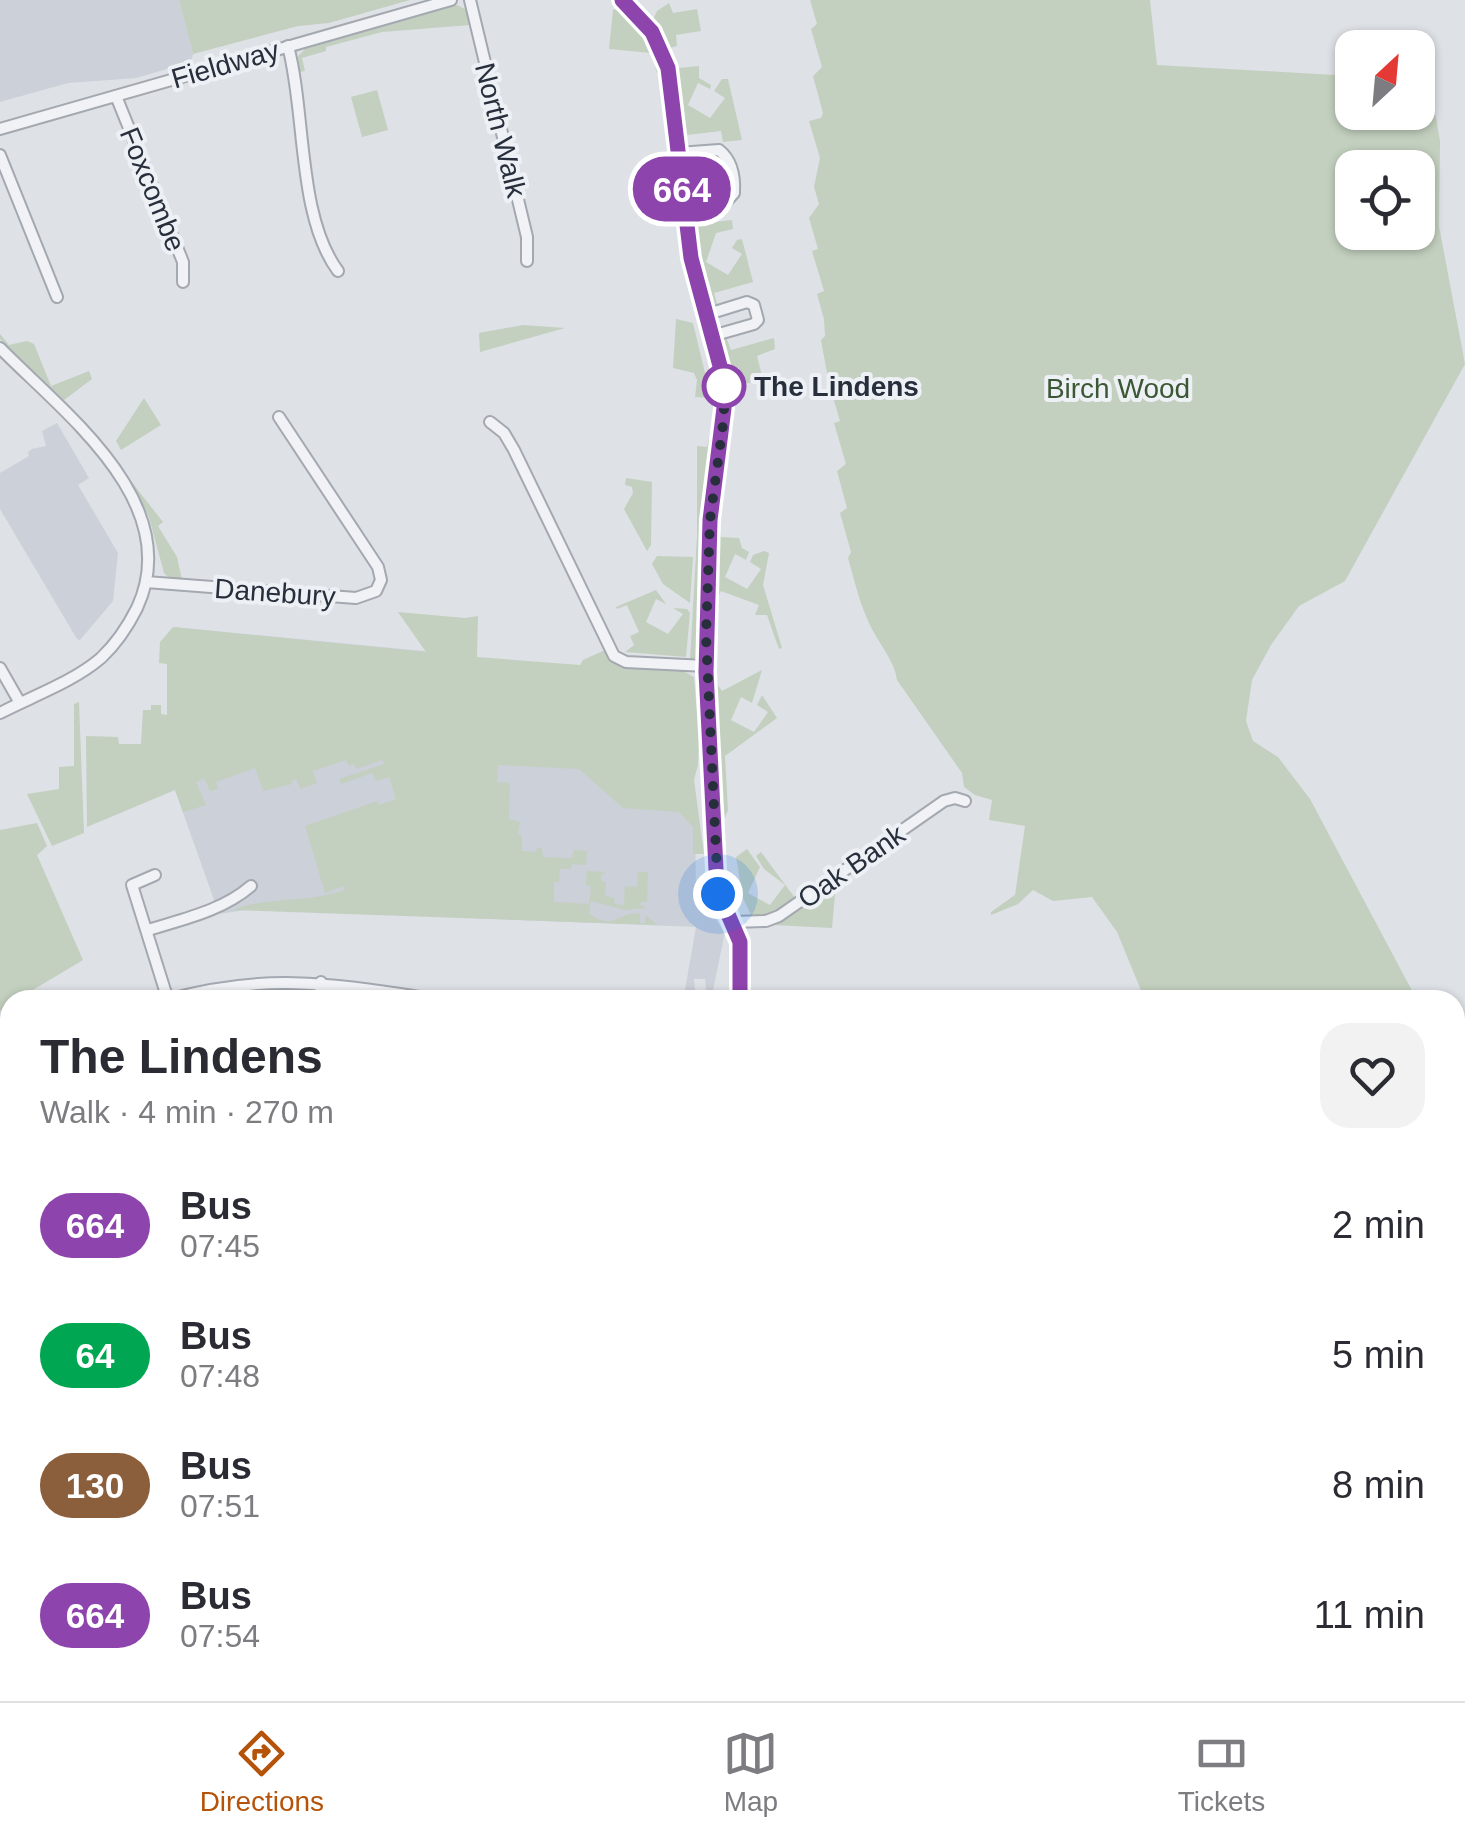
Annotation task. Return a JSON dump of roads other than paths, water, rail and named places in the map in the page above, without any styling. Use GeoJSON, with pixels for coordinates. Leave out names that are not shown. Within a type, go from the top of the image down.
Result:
{"type":"FeatureCollection","features":[{"type":"Feature","properties":{"kind":"street","name":"Fieldway"},"geometry":{"type":"LineString","coordinates":[[0,129],[451,0]]}},
{"type":"Feature","properties":{"kind":"street","name":"North Walk"},"geometry":{"type":"LineString","coordinates":[[470,0],[527,237],[527,261]]}},
{"type":"Feature","properties":{"kind":"street"},"geometry":{"type":"LineString","coordinates":[[622,0],[645,22],[664,55],[691,258],[721,366],[724,408],[710,520],[706,666],[717,889],[741,947],[740,990]]}},
{"type":"Feature","properties":{"kind":"street"},"geometry":{"type":"LineString","coordinates":[[288,46],[315,217],[326,252],[338,271]]}},
{"type":"Feature","properties":{"kind":"street","name":"Foxcombe"},"geometry":{"type":"LineString","coordinates":[[116,96],[183,262],[182,282]]}},
{"type":"Feature","properties":{"kind":"street"},"geometry":{"type":"LineString","coordinates":[[678,153],[719,150],[730,161],[734,177],[734,193],[726,202],[684,208]]}},
{"type":"Feature","properties":{"kind":"street"},"geometry":{"type":"LineString","coordinates":[[0,155],[57,298]]}},
{"type":"Feature","properties":{"kind":"street"},"geometry":{"type":"LineString","coordinates":[[705,315],[747,302],[756,311],[758,320],[754,324],[712,336]]}},
{"type":"Feature","properties":{"kind":"street"},"geometry":{"type":"LineString","coordinates":[[0,348],[87,434],[128,490],[147,538],[146,582],[127,626],[102,657],[0,713]]}},
{"type":"Feature","properties":{"kind":"street","name":"Danebury"},"geometry":{"type":"LineString","coordinates":[[146,582],[356,598],[376,591],[381,580],[378,566],[279,416]]}},
{"type":"Feature","properties":{"kind":"street"},"geometry":{"type":"LineString","coordinates":[[490,422],[504,433],[514,450],[614,656],[626,662],[706,666]]}},
{"type":"Feature","properties":{"kind":"street"},"geometry":{"type":"LineString","coordinates":[[0,668],[20,702]]}},
{"type":"Feature","properties":{"kind":"street","name":"Oak Bank"},"geometry":{"type":"LineString","coordinates":[[733,922],[774,919],[944,801],[965,801]]}},
{"type":"Feature","properties":{"kind":"street"},"geometry":{"type":"LineString","coordinates":[[155,875],[132,885],[165,990]]}},
{"type":"Feature","properties":{"kind":"street"},"geometry":{"type":"LineString","coordinates":[[148,930],[217,908],[251,886]]}},
{"type":"Feature","properties":{"kind":"street"},"geometry":{"type":"LineString","coordinates":[[212,990],[242,983],[321,982],[374,990]]}},
{"type":"Feature","properties":{"kind":"street"},"geometry":{"type":"LineString","coordinates":[[321,982],[321,990]]}},
{"type":"Feature","properties":{"kind":"place","name":"The Lindens"},"geometry":{"type":"Point","coordinates":[724,386]}},
{"type":"Feature","properties":{"kind":"park label","name":"Birch Wood"},"geometry":{"type":"Point","coordinates":[1118,388]}}]}
